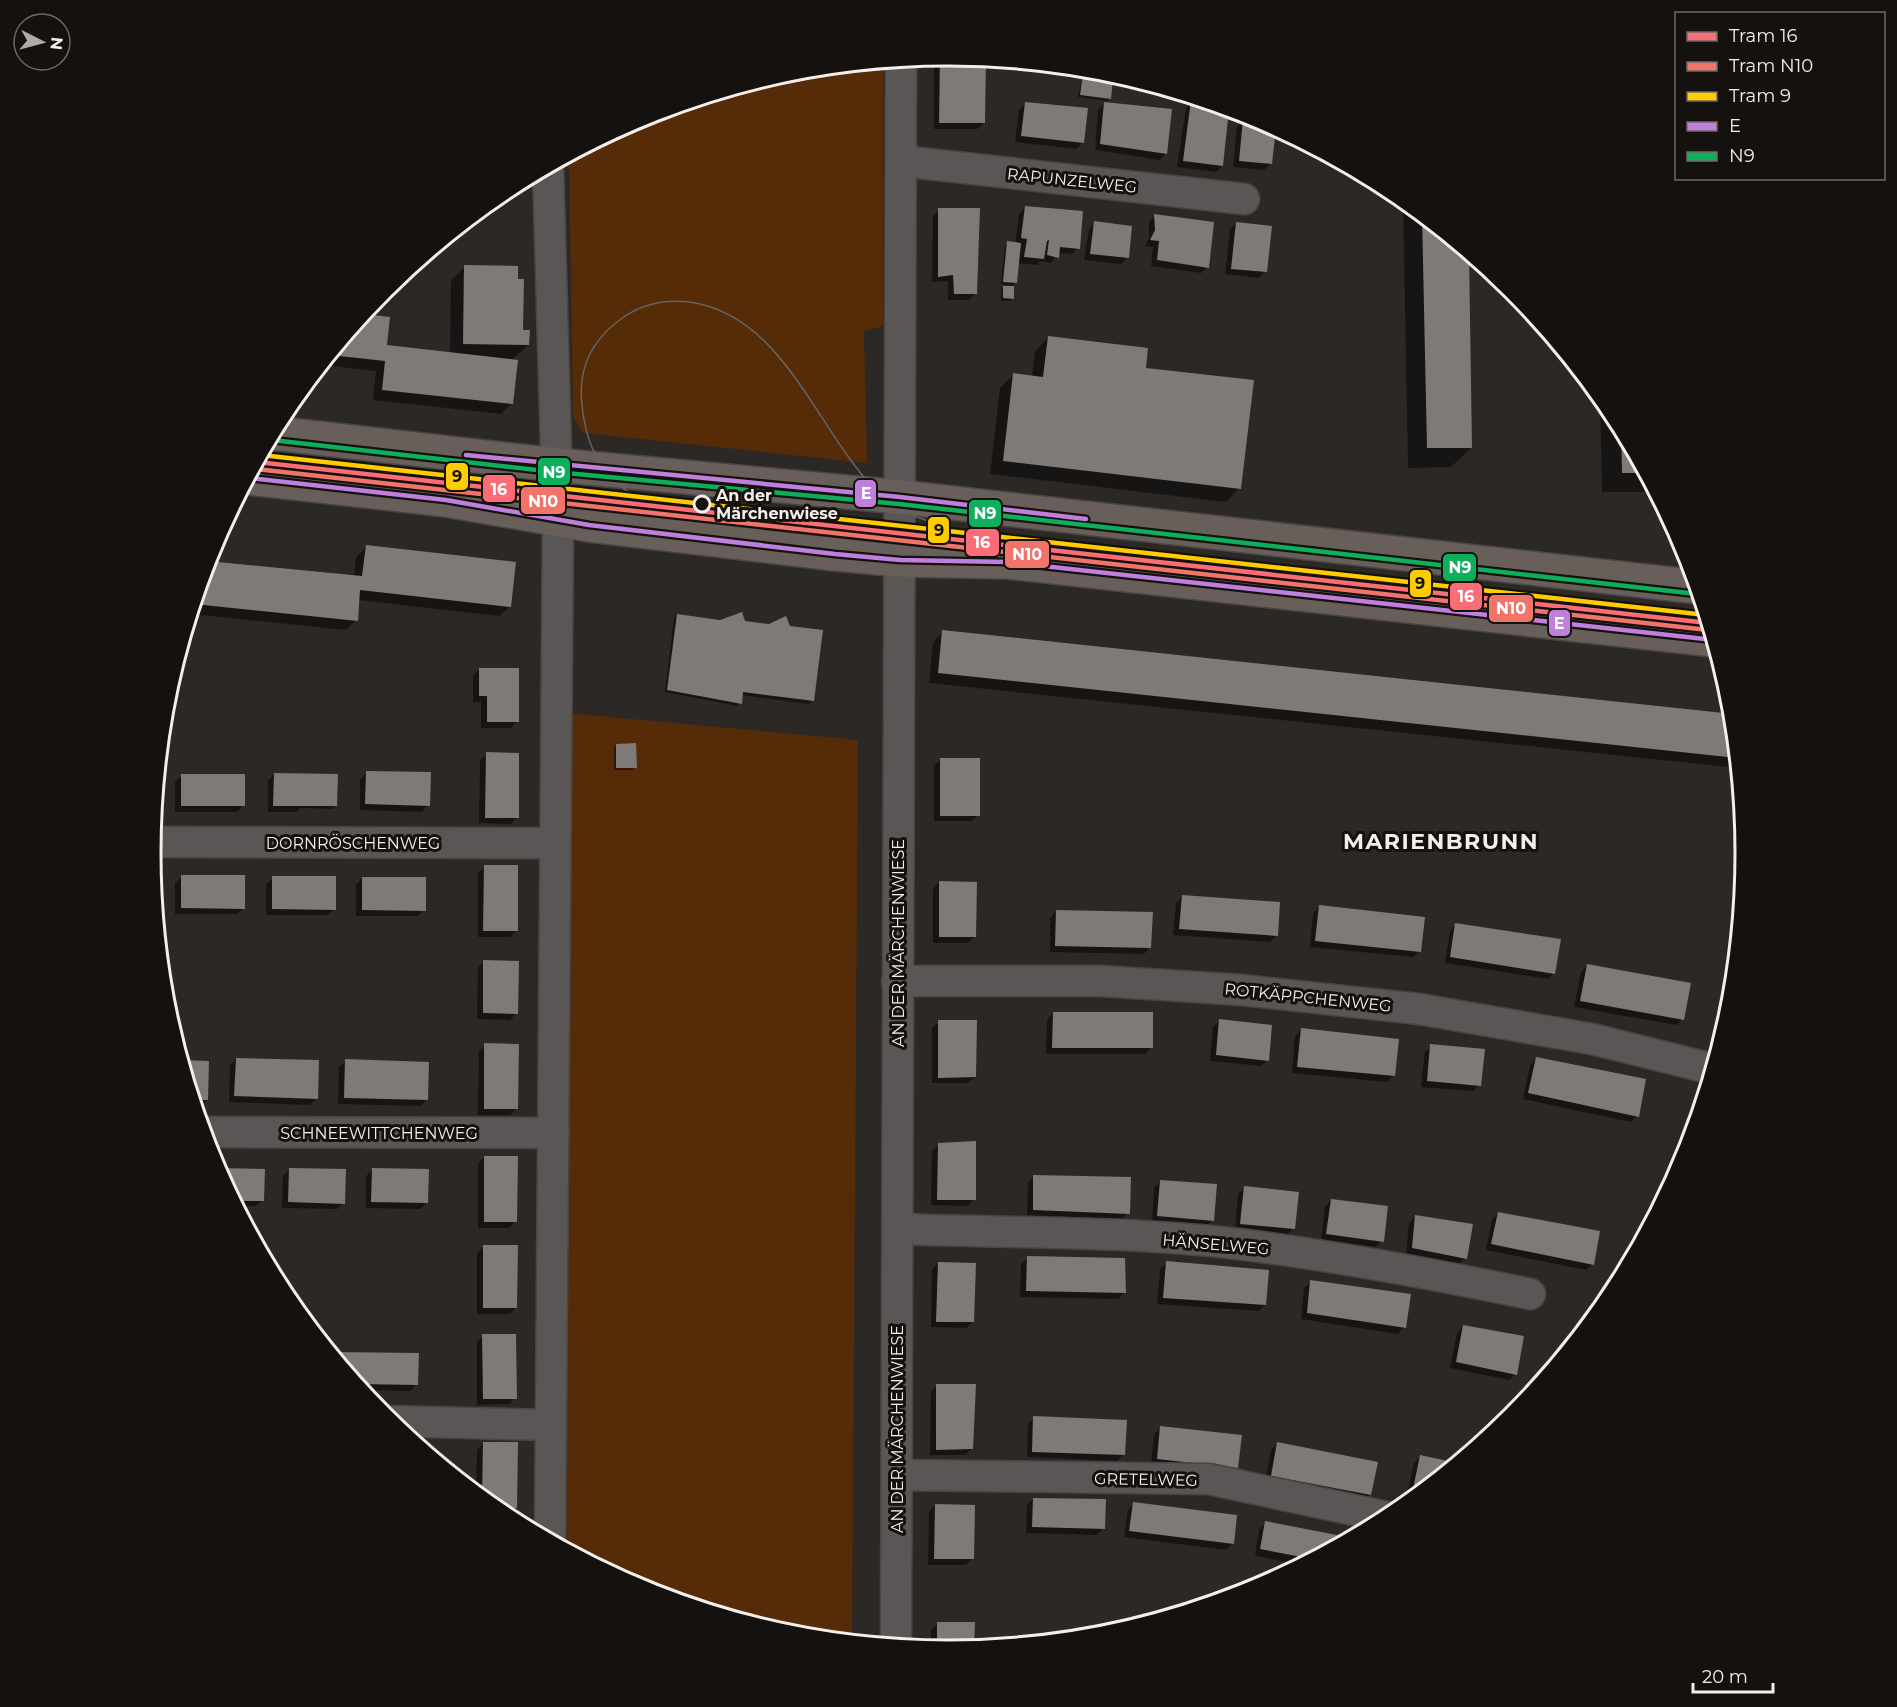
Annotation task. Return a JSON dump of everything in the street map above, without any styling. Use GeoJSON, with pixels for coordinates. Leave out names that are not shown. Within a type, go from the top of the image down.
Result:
{"type":"FeatureCollection","features":[{"type":"Feature","properties":{"kind":"main road"},"geometry":{"type":"LineString","coordinates":[[283,434],[556,465],[900,497],[1689,586]]}},
{"type":"Feature","properties":{"kind":"main road"},"geometry":{"type":"LineString","coordinates":[[257,479],[446,500],[589,525],[900,560],[1007,562],[1706,639]]}},
{"type":"Feature","properties":{"kind":"street","name":"AN DER MÄRCHENWIESE"},"geometry":{"type":"LineString","coordinates":[[896,1639],[901,68]]}},
{"type":"Feature","properties":{"kind":"street","name":"RAPUNZELWEG"},"geometry":{"type":"LineString","coordinates":[[901,160],[1244,199]]}},
{"type":"Feature","properties":{"kind":"street"},"geometry":{"type":"LineString","coordinates":[[548,176],[558,518],[550,1532]]}},
{"type":"Feature","properties":{"kind":"street","name":"DORNRÖSCHENWEG"},"geometry":{"type":"LineString","coordinates":[[161,842],[555,843]]}},
{"type":"Feature","properties":{"kind":"street","name":"ROTKÄPPCHENWEG"},"geometry":{"type":"LineString","coordinates":[[897,981],[1101,981],[1242,990],[1419,1009],[1592,1040],[1706,1067]]}},
{"type":"Feature","properties":{"kind":"street","name":"SCHNEEWITTCHENWEG"},"geometry":{"type":"LineString","coordinates":[[212,1132],[554,1133]]}},
{"type":"Feature","properties":{"kind":"street","name":"HÄNSELWEG"},"geometry":{"type":"LineString","coordinates":[[898,1229],[1098,1234],[1237,1244],[1390,1265],[1530,1294]]}},
{"type":"Feature","properties":{"kind":"street"},"geometry":{"type":"LineString","coordinates":[[404,1421],[551,1425]]}},
{"type":"Feature","properties":{"kind":"street","name":"GRETELWEG"},"geometry":{"type":"LineString","coordinates":[[897,1475],[1209,1479],[1375,1515]]}},
{"type":"Feature","properties":{"kind":"shaded area"},"geometry":{"type":"Polygon","coordinates":[[[883,69],[883,326],[864,331],[867,463],[583,433],[573,417],[569,164],[600,147],[647,126],[695,108],[795,81],[883,69]]]}},
{"type":"Feature","properties":{"kind":"shaded area"},"geometry":{"type":"Polygon","coordinates":[[[567,713],[858,740],[852,1635],[795,1626],[695,1599],[600,1560],[561,1538],[567,713]]]}},
{"type":"Feature","properties":{"kind":"building"},"geometry":{"type":"Polygon","coordinates":[[[940,66],[986,67],[985,123],[939,123],[940,66]]]}},
{"type":"Feature","properties":{"kind":"building"},"geometry":{"type":"Polygon","coordinates":[[[1083,78],[1113,84],[1111,99],[1080,95],[1083,78]]]}},
{"type":"Feature","properties":{"kind":"building"},"geometry":{"type":"Polygon","coordinates":[[[1025,102],[1088,108],[1084,143],[1021,136],[1025,102]]]}},
{"type":"Feature","properties":{"kind":"building"},"geometry":{"type":"Polygon","coordinates":[[[1104,102],[1172,109],[1167,154],[1100,144],[1104,102]]]}},
{"type":"Feature","properties":{"kind":"building"},"geometry":{"type":"Polygon","coordinates":[[[1190,105],[1228,118],[1223,166],[1183,161],[1190,105]]]}},
{"type":"Feature","properties":{"kind":"building"},"geometry":{"type":"Polygon","coordinates":[[[1243,123],[1275,137],[1272,164],[1239,161],[1243,123]]]}},
{"type":"Feature","properties":{"kind":"building"},"geometry":{"type":"Polygon","coordinates":[[[1025,206],[1083,211],[1080,249],[1060,247],[1059,258],[1047,255],[1049,240],[1044,259],[1024,257],[1027,239],[1021,238],[1025,206]]]}},
{"type":"Feature","properties":{"kind":"building"},"geometry":{"type":"Polygon","coordinates":[[[938,208],[980,208],[977,294],[954,294],[953,275],[938,277],[938,208]]]}},
{"type":"Feature","properties":{"kind":"building"},"geometry":{"type":"Polygon","coordinates":[[[1154,214],[1214,222],[1209,268],[1157,260],[1159,241],[1150,240],[1155,230],[1154,214]]]}},
{"type":"Feature","properties":{"kind":"building"},"geometry":{"type":"Polygon","coordinates":[[[1094,221],[1132,226],[1129,258],[1090,254],[1094,221]]]}},
{"type":"Feature","properties":{"kind":"building"},"geometry":{"type":"Polygon","coordinates":[[[1236,222],[1272,226],[1267,272],[1231,269],[1236,222]]]}},
{"type":"Feature","properties":{"kind":"building"},"geometry":{"type":"Polygon","coordinates":[[[1422,225],[1469,262],[1472,448],[1427,448],[1422,225]]]}},
{"type":"Feature","properties":{"kind":"building"},"geometry":{"type":"Polygon","coordinates":[[[1007,241],[1021,243],[1017,283],[1003,282],[1007,241]]]}},
{"type":"Feature","properties":{"kind":"building"},"geometry":{"type":"Polygon","coordinates":[[[464,265],[518,266],[518,279],[524,279],[523,330],[530,330],[529,345],[463,344],[464,265]]]}},
{"type":"Feature","properties":{"kind":"building"},"geometry":{"type":"Polygon","coordinates":[[[1003,286],[1014,286],[1014,299],[1003,298],[1003,286]]]}},
{"type":"Feature","properties":{"kind":"building"},"geometry":{"type":"Polygon","coordinates":[[[374,315],[390,317],[387,345],[518,360],[513,404],[382,390],[385,361],[338,356],[374,315]]]}},
{"type":"Feature","properties":{"kind":"building"},"geometry":{"type":"Polygon","coordinates":[[[1048,336],[1148,348],[1146,368],[1254,380],[1241,489],[1003,461],[1013,373],[1043,377],[1048,336]]]}},
{"type":"Feature","properties":{"kind":"building"},"geometry":{"type":"Polygon","coordinates":[[[1621,446],[1637,473],[1622,473],[1621,446]]]}},
{"type":"Feature","properties":{"kind":"building"},"geometry":{"type":"Polygon","coordinates":[[[366,545],[516,562],[511,607],[360,590],[358,621],[202,605],[217,562],[362,576],[366,545]]]}},
{"type":"Feature","properties":{"kind":"building"},"geometry":{"type":"Polygon","coordinates":[[[742,612],[745,621],[769,624],[786,616],[790,626],[823,630],[814,701],[743,692],[742,704],[667,690],[677,614],[720,620],[742,612]]]}},
{"type":"Feature","properties":{"kind":"building"},"geometry":{"type":"Polygon","coordinates":[[[942,630],[1723,713],[1730,757],[938,673],[942,630]]]}},
{"type":"Feature","properties":{"kind":"building"},"geometry":{"type":"Polygon","coordinates":[[[479,668],[519,668],[519,722],[487,722],[487,696],[479,696],[479,668]]]}},
{"type":"Feature","properties":{"kind":"building"},"geometry":{"type":"Polygon","coordinates":[[[636,743],[637,768],[616,768],[616,744],[636,743]]]}},
{"type":"Feature","properties":{"kind":"building"},"geometry":{"type":"Polygon","coordinates":[[[486,752],[519,753],[519,818],[485,818],[486,752]]]}},
{"type":"Feature","properties":{"kind":"building"},"geometry":{"type":"Polygon","coordinates":[[[940,758],[980,758],[980,816],[940,816],[940,758]]]}},
{"type":"Feature","properties":{"kind":"building"},"geometry":{"type":"Polygon","coordinates":[[[366,771],[431,772],[430,806],[365,804],[366,771]]]}},
{"type":"Feature","properties":{"kind":"building"},"geometry":{"type":"Polygon","coordinates":[[[274,773],[338,774],[337,806],[273,806],[274,773]]]}},
{"type":"Feature","properties":{"kind":"building"},"geometry":{"type":"Polygon","coordinates":[[[181,774],[245,774],[245,806],[181,806],[181,774]]]}},
{"type":"Feature","properties":{"kind":"building"},"geometry":{"type":"Polygon","coordinates":[[[484,865],[518,865],[518,931],[483,931],[484,865]]]}},
{"type":"Feature","properties":{"kind":"building"},"geometry":{"type":"Polygon","coordinates":[[[181,875],[245,875],[245,909],[181,908],[181,875]]]}},
{"type":"Feature","properties":{"kind":"building"},"geometry":{"type":"Polygon","coordinates":[[[272,876],[336,876],[336,910],[272,909],[272,876]]]}},
{"type":"Feature","properties":{"kind":"building"},"geometry":{"type":"Polygon","coordinates":[[[362,877],[426,877],[426,911],[362,910],[362,877]]]}},
{"type":"Feature","properties":{"kind":"building"},"geometry":{"type":"Polygon","coordinates":[[[939,881],[977,882],[976,937],[939,937],[939,881]]]}},
{"type":"Feature","properties":{"kind":"building"},"geometry":{"type":"Polygon","coordinates":[[[1182,895],[1280,902],[1278,936],[1179,929],[1182,895]]]}},
{"type":"Feature","properties":{"kind":"building"},"geometry":{"type":"Polygon","coordinates":[[[1319,905],[1425,917],[1421,952],[1315,941],[1319,905]]]}},
{"type":"Feature","properties":{"kind":"building"},"geometry":{"type":"Polygon","coordinates":[[[1056,910],[1153,912],[1151,948],[1055,946],[1056,910]]]}},
{"type":"Feature","properties":{"kind":"building"},"geometry":{"type":"Polygon","coordinates":[[[1455,923],[1561,939],[1555,974],[1450,957],[1455,923]]]}},
{"type":"Feature","properties":{"kind":"building"},"geometry":{"type":"Polygon","coordinates":[[[483,960],[519,961],[518,1014],[483,1013],[483,960]]]}},
{"type":"Feature","properties":{"kind":"building"},"geometry":{"type":"Polygon","coordinates":[[[1587,964],[1691,983],[1684,1020],[1580,1001],[1587,964]]]}},
{"type":"Feature","properties":{"kind":"building"},"geometry":{"type":"Polygon","coordinates":[[[1053,1012],[1153,1012],[1153,1048],[1052,1048],[1053,1012]]]}},
{"type":"Feature","properties":{"kind":"building"},"geometry":{"type":"Polygon","coordinates":[[[1219,1019],[1272,1025],[1269,1061],[1216,1055],[1219,1019]]]}},
{"type":"Feature","properties":{"kind":"building"},"geometry":{"type":"Polygon","coordinates":[[[938,1020],[977,1020],[976,1077],[938,1078],[938,1020]]]}},
{"type":"Feature","properties":{"kind":"building"},"geometry":{"type":"Polygon","coordinates":[[[1301,1028],[1399,1039],[1395,1076],[1297,1067],[1301,1028]]]}},
{"type":"Feature","properties":{"kind":"building"},"geometry":{"type":"Polygon","coordinates":[[[484,1043],[519,1044],[518,1109],[484,1109],[484,1043]]]}},
{"type":"Feature","properties":{"kind":"building"},"geometry":{"type":"Polygon","coordinates":[[[1430,1044],[1485,1049],[1481,1086],[1427,1081],[1430,1044]]]}},
{"type":"Feature","properties":{"kind":"building"},"geometry":{"type":"Polygon","coordinates":[[[1536,1057],[1646,1079],[1639,1117],[1528,1093],[1536,1057]]]}},
{"type":"Feature","properties":{"kind":"building"},"geometry":{"type":"Polygon","coordinates":[[[236,1058],[319,1060],[318,1099],[234,1096],[236,1058]]]}},
{"type":"Feature","properties":{"kind":"building"},"geometry":{"type":"Polygon","coordinates":[[[345,1059],[429,1062],[428,1100],[344,1098],[345,1059]]]}},
{"type":"Feature","properties":{"kind":"building"},"geometry":{"type":"Polygon","coordinates":[[[189,1060],[209,1061],[208,1100],[201,1100],[189,1060]]]}},
{"type":"Feature","properties":{"kind":"building"},"geometry":{"type":"Polygon","coordinates":[[[976,1141],[976,1200],[937,1200],[938,1143],[976,1141]]]}},
{"type":"Feature","properties":{"kind":"building"},"geometry":{"type":"Polygon","coordinates":[[[484,1156],[518,1156],[517,1222],[484,1222],[484,1156]]]}},
{"type":"Feature","properties":{"kind":"building"},"geometry":{"type":"Polygon","coordinates":[[[227,1168],[265,1169],[264,1201],[242,1201],[227,1168]]]}},
{"type":"Feature","properties":{"kind":"building"},"geometry":{"type":"Polygon","coordinates":[[[289,1168],[346,1169],[345,1204],[288,1202],[289,1168]]]}},
{"type":"Feature","properties":{"kind":"building"},"geometry":{"type":"Polygon","coordinates":[[[372,1168],[429,1169],[428,1203],[371,1202],[372,1168]]]}},
{"type":"Feature","properties":{"kind":"building"},"geometry":{"type":"Polygon","coordinates":[[[1033,1175],[1131,1177],[1130,1214],[1033,1210],[1033,1175]]]}},
{"type":"Feature","properties":{"kind":"building"},"geometry":{"type":"Polygon","coordinates":[[[1160,1180],[1217,1184],[1214,1221],[1157,1216],[1160,1180]]]}},
{"type":"Feature","properties":{"kind":"building"},"geometry":{"type":"Polygon","coordinates":[[[1244,1186],[1299,1192],[1295,1229],[1240,1224],[1244,1186]]]}},
{"type":"Feature","properties":{"kind":"building"},"geometry":{"type":"Polygon","coordinates":[[[1331,1199],[1388,1206],[1384,1242],[1326,1234],[1331,1199]]]}},
{"type":"Feature","properties":{"kind":"building"},"geometry":{"type":"Polygon","coordinates":[[[1498,1212],[1600,1231],[1594,1265],[1491,1244],[1498,1212]]]}},
{"type":"Feature","properties":{"kind":"building"},"geometry":{"type":"Polygon","coordinates":[[[1415,1215],[1473,1224],[1467,1259],[1412,1248],[1415,1215]]]}},
{"type":"Feature","properties":{"kind":"building"},"geometry":{"type":"Polygon","coordinates":[[[483,1245],[518,1245],[517,1308],[483,1308],[483,1245]]]}},
{"type":"Feature","properties":{"kind":"building"},"geometry":{"type":"Polygon","coordinates":[[[1027,1256],[1125,1258],[1126,1293],[1026,1291],[1027,1256]]]}},
{"type":"Feature","properties":{"kind":"building"},"geometry":{"type":"Polygon","coordinates":[[[1166,1261],[1269,1270],[1266,1305],[1163,1298],[1166,1261]]]}},
{"type":"Feature","properties":{"kind":"building"},"geometry":{"type":"Polygon","coordinates":[[[938,1262],[976,1263],[974,1322],[936,1322],[938,1262]]]}},
{"type":"Feature","properties":{"kind":"building"},"geometry":{"type":"Polygon","coordinates":[[[1310,1280],[1411,1294],[1406,1328],[1307,1313],[1310,1280]]]}},
{"type":"Feature","properties":{"kind":"building"},"geometry":{"type":"Polygon","coordinates":[[[1463,1325],[1524,1336],[1517,1375],[1456,1362],[1463,1325]]]}},
{"type":"Feature","properties":{"kind":"building"},"geometry":{"type":"Polygon","coordinates":[[[482,1334],[516,1334],[517,1399],[483,1399],[482,1334]]]}},
{"type":"Feature","properties":{"kind":"building"},"geometry":{"type":"Polygon","coordinates":[[[339,1352],[419,1353],[418,1385],[367,1384],[339,1352]]]}},
{"type":"Feature","properties":{"kind":"building"},"geometry":{"type":"Polygon","coordinates":[[[936,1384],[976,1384],[973,1449],[936,1450],[936,1384]]]}},
{"type":"Feature","properties":{"kind":"building"},"geometry":{"type":"Polygon","coordinates":[[[1033,1416],[1127,1420],[1125,1455],[1032,1452],[1033,1416]]]}},
{"type":"Feature","properties":{"kind":"building"},"geometry":{"type":"Polygon","coordinates":[[[1160,1426],[1242,1435],[1238,1468],[1157,1459],[1160,1426]]]}},
{"type":"Feature","properties":{"kind":"building"},"geometry":{"type":"Polygon","coordinates":[[[483,1442],[518,1442],[517,1508],[511,1508],[482,1487],[483,1442]]]}},
{"type":"Feature","properties":{"kind":"building"},"geometry":{"type":"Polygon","coordinates":[[[1277,1442],[1378,1462],[1371,1495],[1271,1476],[1277,1442]]]}},
{"type":"Feature","properties":{"kind":"building"},"geometry":{"type":"Polygon","coordinates":[[[1420,1455],[1449,1461],[1428,1478],[1413,1489],[1420,1455]]]}},
{"type":"Feature","properties":{"kind":"building"},"geometry":{"type":"Polygon","coordinates":[[[1033,1498],[1106,1499],[1105,1529],[1032,1527],[1033,1498]]]}},
{"type":"Feature","properties":{"kind":"building"},"geometry":{"type":"Polygon","coordinates":[[[1133,1502],[1237,1515],[1234,1544],[1129,1531],[1133,1502]]]}},
{"type":"Feature","properties":{"kind":"building"},"geometry":{"type":"Polygon","coordinates":[[[935,1504],[975,1505],[974,1559],[934,1559],[935,1504]]]}},
{"type":"Feature","properties":{"kind":"building"},"geometry":{"type":"Polygon","coordinates":[[[1265,1521],[1341,1536],[1302,1557],[1260,1549],[1265,1521]]]}},
{"type":"Feature","properties":{"kind":"building"},"geometry":{"type":"Polygon","coordinates":[[[937,1622],[975,1622],[974,1640],[937,1641],[937,1622]]]}},
{"type":"Feature","properties":{"kind":"tram line"},"geometry":{"type":"LineString","coordinates":[[653,507],[624,489],[602,466],[595,454],[589,439],[582,405],[584,369],[600,339],[625,316],[651,304],[669,301],[689,302],[723,312],[752,330],[777,355],[840,446],[885,499],[908,513],[951,528]]}},
{"type":"Feature","properties":{"kind":"tram line","name":"9"},"geometry":{"type":"LineString","coordinates":[[269,456],[1698,614]]}},
{"type":"Feature","properties":{"kind":"tram line","name":"16"},"geometry":{"type":"LineString","coordinates":[[265,463],[1701,622]]}},
{"type":"Feature","properties":{"kind":"tram line","name":"N10"},"geometry":{"type":"LineString","coordinates":[[262,470],[1703,629]]}},
{"type":"Feature","properties":{"kind":"transit line","name":"N9"},"geometry":{"type":"LineString","coordinates":[[279,441],[555,472],[899,504],[1692,593]]}},
{"type":"Feature","properties":{"kind":"transit line","name":"E"},"geometry":{"type":"LineString","coordinates":[[466,455],[900,497],[1086,519]]}},
{"type":"Feature","properties":{"kind":"transit line","name":"E"},"geometry":{"type":"LineString","coordinates":[[257,479],[446,500],[589,525],[835,554],[900,560],[1007,562],[1706,639]]}},
{"type":"Feature","properties":{"kind":"place","name":"An der Märchenwiese"},"geometry":{"type":"Point","coordinates":[702,504]}},
{"type":"Feature","properties":{"kind":"district","name":"MARIENBRUNN"},"geometry":{"type":"Point","coordinates":[1441,841]}}]}
